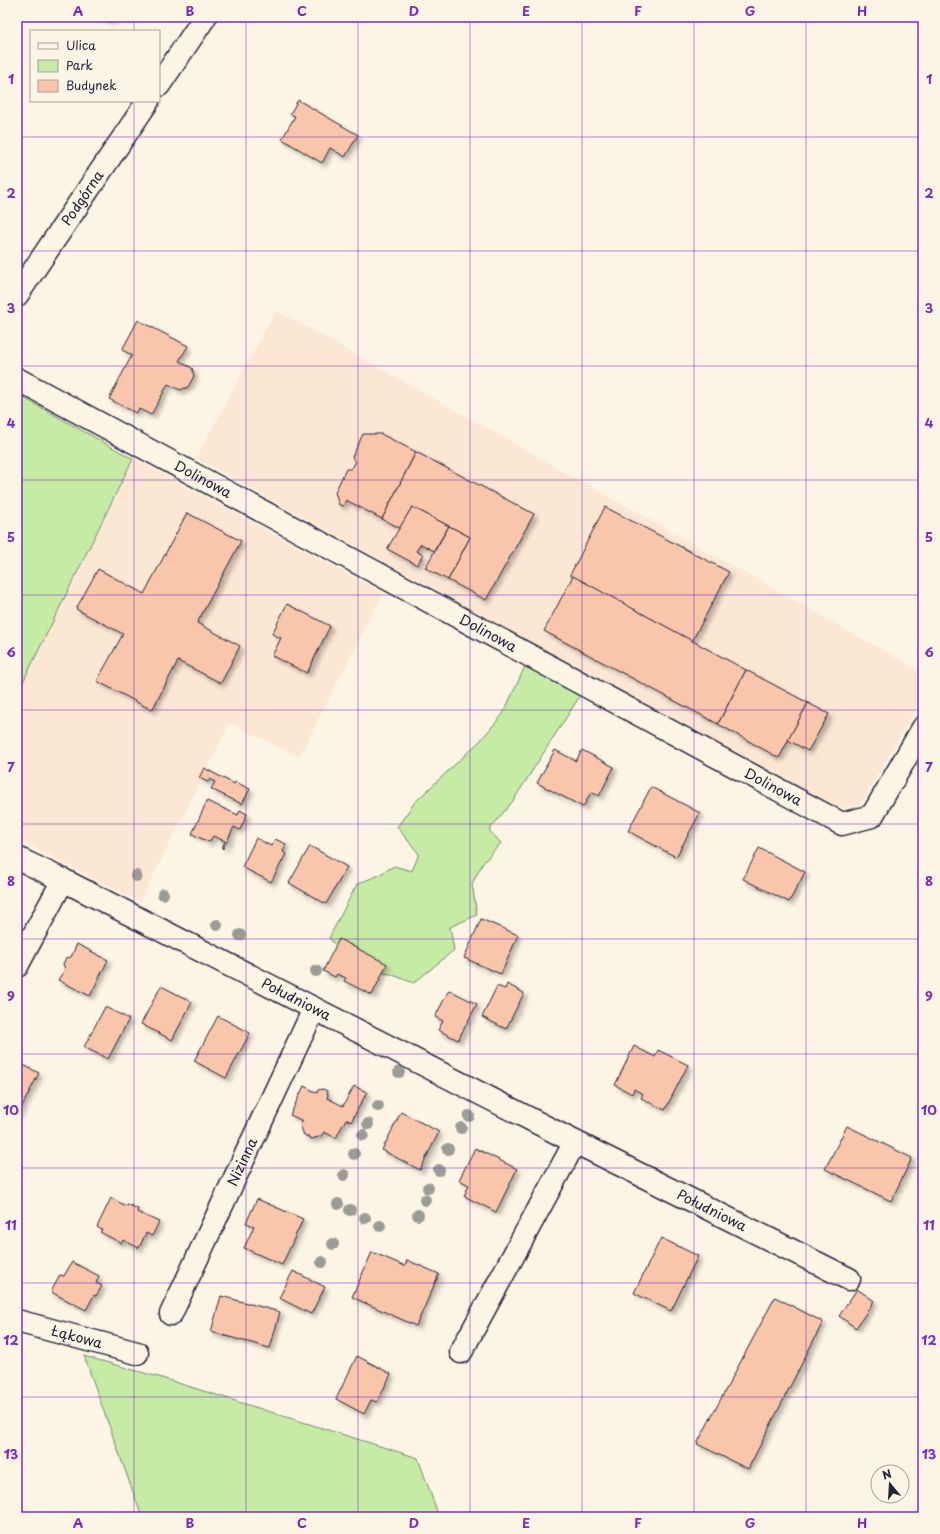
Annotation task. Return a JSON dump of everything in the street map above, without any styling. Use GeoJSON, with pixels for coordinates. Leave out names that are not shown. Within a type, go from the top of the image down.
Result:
{"type":"FeatureCollection","features":[{"type":"Feature","properties":{"kind":"street"},"geometry":{"type":"LineString","coordinates":[[160,84],[205,17]]}},
{"type":"Feature","properties":{"kind":"street","name":"Podgórna"},"geometry":{"type":"LineString","coordinates":[[17,295],[147,102]]}},
{"type":"Feature","properties":{"kind":"street","name":"Dolinowa"},"geometry":{"type":"LineString","coordinates":[[17,379],[842,824],[872,816],[923,728]]}},
{"type":"Feature","properties":{"kind":"street","name":"Południowa"},"geometry":{"type":"LineString","coordinates":[[17,858],[63,880],[575,1142],[849,1279]]}},
{"type":"Feature","properties":{"kind":"street"},"geometry":{"type":"LineString","coordinates":[[17,966],[63,880]]}},
{"type":"Feature","properties":{"kind":"street","name":"Nizinna"},"geometry":{"type":"LineString","coordinates":[[171,1314],[314,1009]]}},
{"type":"Feature","properties":{"kind":"street"},"geometry":{"type":"LineString","coordinates":[[461,1352],[575,1142]]}},
{"type":"Feature","properties":{"kind":"street","name":"Łąkowa"},"geometry":{"type":"LineString","coordinates":[[17,1321],[137,1353]]}},
{"type":"Feature","properties":{"kind":"shaded area"},"geometry":{"type":"Polygon","coordinates":[[[276,310],[923,673],[923,697],[860,805],[834,809],[196,458],[276,310]]]}},
{"type":"Feature","properties":{"kind":"shaded area"},"geometry":{"type":"Polygon","coordinates":[[[135,459],[383,593],[299,757],[230,723],[140,902],[17,839],[17,692],[135,459]]]}},
{"type":"Feature","properties":{"kind":"green space"},"geometry":{"type":"Polygon","coordinates":[[[17,394],[133,459],[17,694],[17,394]]]}},
{"type":"Feature","properties":{"kind":"green space"},"geometry":{"type":"Polygon","coordinates":[[[528,660],[583,691],[513,801],[489,830],[501,843],[483,863],[472,884],[477,915],[450,927],[454,950],[414,983],[390,974],[356,968],[329,938],[357,884],[377,876],[394,866],[412,871],[419,854],[397,827],[415,802],[480,741],[503,714],[528,660]]]}},
{"type":"Feature","properties":{"kind":"green space"},"geometry":{"type":"Polygon","coordinates":[[[84,1356],[162,1378],[418,1458],[439,1517],[142,1517],[84,1356]]]}},
{"type":"Feature","properties":{"kind":"building"},"geometry":{"type":"Polygon","coordinates":[[[103,17],[114,17],[111,22],[103,17]]]}},
{"type":"Feature","properties":{"kind":"building"},"geometry":{"type":"Polygon","coordinates":[[[298,100],[358,135],[345,157],[330,148],[322,163],[282,139],[295,116],[290,114],[298,100]]]}},
{"type":"Feature","properties":{"kind":"building"},"geometry":{"type":"Polygon","coordinates":[[[138,320],[188,346],[179,361],[192,368],[194,376],[188,387],[180,390],[168,384],[151,415],[139,409],[136,413],[109,399],[132,355],[122,350],[138,320]]]}},
{"type":"Feature","properties":{"kind":"building"},"geometry":{"type":"Polygon","coordinates":[[[363,434],[381,434],[416,452],[382,519],[346,500],[343,506],[339,505],[335,492],[346,469],[351,469],[356,462],[352,457],[363,434]]]}},
{"type":"Feature","properties":{"kind":"building"},"geometry":{"type":"Polygon","coordinates":[[[416,452],[534,514],[486,600],[448,580],[470,537],[412,507],[400,528],[382,519],[416,452]]]}},
{"type":"Feature","properties":{"kind":"building"},"geometry":{"type":"Polygon","coordinates":[[[412,507],[449,526],[434,551],[421,544],[416,551],[423,555],[417,565],[387,549],[412,507]]]}},
{"type":"Feature","properties":{"kind":"building"},"geometry":{"type":"Polygon","coordinates":[[[605,507],[729,572],[692,641],[570,575],[605,507]]]}},
{"type":"Feature","properties":{"kind":"building"},"geometry":{"type":"Polygon","coordinates":[[[187,513],[241,541],[197,623],[240,646],[221,683],[178,661],[152,710],[97,681],[123,634],[76,609],[98,569],[144,594],[187,513]]]}},
{"type":"Feature","properties":{"kind":"building"},"geometry":{"type":"Polygon","coordinates":[[[449,526],[470,537],[448,580],[425,568],[449,526]]]}},
{"type":"Feature","properties":{"kind":"building"},"geometry":{"type":"Polygon","coordinates":[[[573,576],[746,670],[718,724],[544,631],[573,576]]]}},
{"type":"Feature","properties":{"kind":"building"},"geometry":{"type":"Polygon","coordinates":[[[287,604],[330,626],[307,673],[272,656],[281,638],[272,634],[287,604]]]}},
{"type":"Feature","properties":{"kind":"building"},"geometry":{"type":"Polygon","coordinates":[[[746,670],[808,703],[779,758],[718,724],[746,670]]]}},
{"type":"Feature","properties":{"kind":"building"},"geometry":{"type":"Polygon","coordinates":[[[808,703],[829,714],[808,751],[788,740],[808,703]]]}},
{"type":"Feature","properties":{"kind":"building"},"geometry":{"type":"Polygon","coordinates":[[[555,750],[576,761],[582,750],[614,767],[599,796],[591,792],[583,807],[537,783],[555,750]]]}},
{"type":"Feature","properties":{"kind":"building"},"geometry":{"type":"Polygon","coordinates":[[[204,768],[234,784],[235,782],[250,789],[242,804],[211,789],[215,782],[210,779],[208,782],[199,778],[204,768]]]}},
{"type":"Feature","properties":{"kind":"building"},"geometry":{"type":"Polygon","coordinates":[[[651,787],[700,813],[676,857],[628,831],[651,787]]]}},
{"type":"Feature","properties":{"kind":"building"},"geometry":{"type":"Polygon","coordinates":[[[207,801],[238,815],[240,810],[247,814],[240,830],[234,827],[223,849],[222,848],[225,841],[213,836],[209,842],[192,834],[207,801]]]}},
{"type":"Feature","properties":{"kind":"building"},"geometry":{"type":"Polygon","coordinates":[[[256,838],[271,846],[275,839],[286,844],[283,852],[286,854],[271,882],[242,867],[256,838]]]}},
{"type":"Feature","properties":{"kind":"building"},"geometry":{"type":"Polygon","coordinates":[[[310,846],[347,867],[326,904],[289,883],[310,846]]]}},
{"type":"Feature","properties":{"kind":"building"},"geometry":{"type":"Polygon","coordinates":[[[759,848],[805,872],[789,902],[743,879],[759,848]]]}},
{"type":"Feature","properties":{"kind":"building"},"geometry":{"type":"Polygon","coordinates":[[[481,919],[518,935],[501,974],[464,958],[481,919]]]}},
{"type":"Feature","properties":{"kind":"building"},"geometry":{"type":"Polygon","coordinates":[[[339,939],[387,964],[372,995],[344,981],[346,978],[337,974],[335,977],[323,971],[339,939]]]}},
{"type":"Feature","properties":{"kind":"building"},"geometry":{"type":"Polygon","coordinates":[[[77,944],[108,960],[90,996],[58,980],[65,969],[63,964],[66,958],[71,957],[77,944]]]}},
{"type":"Feature","properties":{"kind":"building"},"geometry":{"type":"Polygon","coordinates":[[[507,984],[524,993],[506,1029],[482,1017],[497,986],[505,989],[507,984]]]}},
{"type":"Feature","properties":{"kind":"building"},"geometry":{"type":"Polygon","coordinates":[[[161,986],[192,1002],[172,1040],[141,1024],[161,986]]]}},
{"type":"Feature","properties":{"kind":"building"},"geometry":{"type":"Polygon","coordinates":[[[449,990],[477,1004],[458,1040],[438,1030],[443,1021],[435,1017],[449,990]]]}},
{"type":"Feature","properties":{"kind":"building"},"geometry":{"type":"Polygon","coordinates":[[[105,1007],[129,1019],[108,1059],[84,1047],[105,1007]]]}},
{"type":"Feature","properties":{"kind":"building"},"geometry":{"type":"Polygon","coordinates":[[[218,1016],[250,1033],[226,1078],[194,1061],[218,1016]]]}},
{"type":"Feature","properties":{"kind":"building"},"geometry":{"type":"Polygon","coordinates":[[[634,1046],[655,1057],[658,1050],[688,1065],[665,1110],[641,1098],[643,1094],[634,1089],[632,1094],[615,1085],[634,1046]]]}},
{"type":"Feature","properties":{"kind":"building"},"geometry":{"type":"Polygon","coordinates":[[[17,1062],[39,1073],[17,1116],[17,1062]]]}},
{"type":"Feature","properties":{"kind":"building"},"geometry":{"type":"Polygon","coordinates":[[[304,1086],[317,1093],[318,1090],[323,1089],[327,1091],[327,1098],[343,1106],[354,1086],[367,1092],[351,1122],[346,1119],[336,1138],[324,1132],[321,1136],[312,1139],[304,1135],[300,1125],[303,1121],[290,1115],[304,1086]]]}},
{"type":"Feature","properties":{"kind":"building"},"geometry":{"type":"Polygon","coordinates":[[[401,1112],[439,1132],[420,1170],[382,1150],[401,1112]]]}},
{"type":"Feature","properties":{"kind":"building"},"geometry":{"type":"Polygon","coordinates":[[[847,1126],[912,1158],[891,1201],[825,1169],[847,1126]]]}},
{"type":"Feature","properties":{"kind":"building"},"geometry":{"type":"Polygon","coordinates":[[[475,1148],[517,1169],[496,1212],[464,1196],[469,1185],[459,1180],[475,1148]]]}},
{"type":"Feature","properties":{"kind":"building"},"geometry":{"type":"Polygon","coordinates":[[[111,1198],[126,1206],[127,1204],[138,1209],[137,1212],[159,1222],[152,1236],[146,1233],[139,1248],[123,1240],[121,1243],[100,1232],[102,1230],[97,1227],[111,1198]]]}},
{"type":"Feature","properties":{"kind":"building"},"geometry":{"type":"Polygon","coordinates":[[[257,1199],[303,1219],[282,1265],[244,1248],[254,1226],[246,1223],[257,1199]]]}},
{"type":"Feature","properties":{"kind":"building"},"geometry":{"type":"Polygon","coordinates":[[[661,1238],[698,1256],[671,1311],[634,1293],[661,1238]]]}},
{"type":"Feature","properties":{"kind":"building"},"geometry":{"type":"Polygon","coordinates":[[[372,1252],[405,1266],[407,1260],[439,1274],[416,1326],[352,1297],[372,1252]]]}},
{"type":"Feature","properties":{"kind":"building"},"geometry":{"type":"Polygon","coordinates":[[[72,1262],[99,1276],[96,1283],[102,1286],[96,1296],[94,1295],[86,1310],[51,1292],[60,1275],[64,1276],[72,1262]]]}},
{"type":"Feature","properties":{"kind":"building"},"geometry":{"type":"Polygon","coordinates":[[[293,1271],[325,1287],[311,1314],[279,1298],[293,1271]]]}},
{"type":"Feature","properties":{"kind":"building"},"geometry":{"type":"Polygon","coordinates":[[[857,1289],[874,1301],[856,1328],[839,1316],[857,1289]]]}},
{"type":"Feature","properties":{"kind":"building"},"geometry":{"type":"Polygon","coordinates":[[[221,1296],[280,1312],[270,1348],[211,1332],[221,1296]]]}},
{"type":"Feature","properties":{"kind":"building"},"geometry":{"type":"Polygon","coordinates":[[[775,1297],[823,1322],[748,1469],[697,1444],[775,1297]]]}},
{"type":"Feature","properties":{"kind":"building"},"geometry":{"type":"Polygon","coordinates":[[[357,1356],[391,1374],[377,1402],[371,1400],[364,1414],[336,1399],[357,1356]]]}}]}
